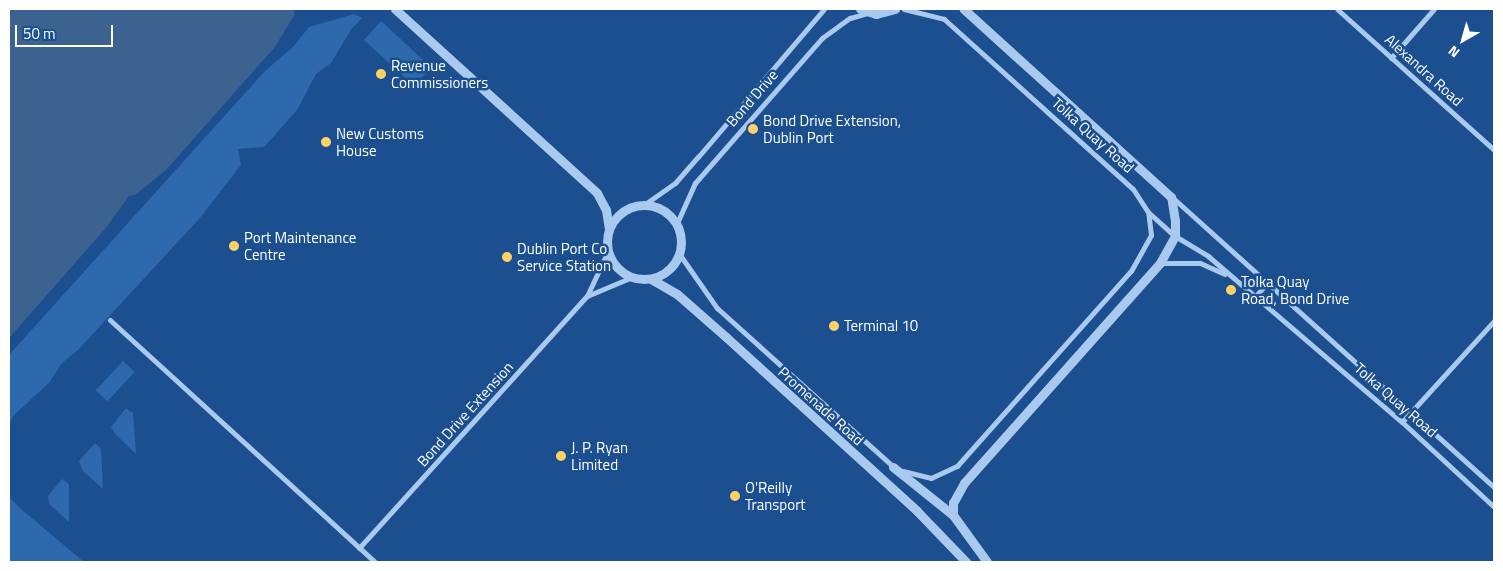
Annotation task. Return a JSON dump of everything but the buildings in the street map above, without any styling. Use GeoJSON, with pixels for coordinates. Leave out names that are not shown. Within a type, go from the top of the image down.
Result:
{"type":"FeatureCollection","features":[{"type":"Feature","properties":{"kind":"street"},"geometry":{"type":"LineString","coordinates":[[395,9],[597,193],[606,210],[609,228],[608,250],[615,266],[632,277],[651,279],[672,267],[680,255],[681,236],[677,223],[666,211],[645,204],[622,212],[609,228]]}},
{"type":"Feature","properties":{"kind":"street","name":"Bond Drive"},"geometry":{"type":"LineString","coordinates":[[645,204],[675,182],[692,164],[824,9]]}},
{"type":"Feature","properties":{"kind":"street"},"geometry":{"type":"LineString","coordinates":[[864,11],[886,13],[895,9]]}},
{"type":"Feature","properties":{"kind":"street","name":"Tolka Quay Road"},"geometry":{"type":"LineString","coordinates":[[904,9],[932,13],[944,19],[1133,188],[1148,212],[1174,236],[1208,256],[1227,275],[1402,422],[1494,507]]}},
{"type":"Feature","properties":{"kind":"street","name":"Tolka Quay Road"},"geometry":{"type":"LineString","coordinates":[[964,9],[1267,283],[1413,411],[1494,487]]}},
{"type":"Feature","properties":{"kind":"street","name":"Alexandra Road"},"geometry":{"type":"LineString","coordinates":[[1337,9],[1494,150]]}},
{"type":"Feature","properties":{"kind":"street"},"geometry":{"type":"LineString","coordinates":[[1391,58],[1434,9]]}},
{"type":"Feature","properties":{"kind":"street","name":"Bond Drive"},"geometry":{"type":"LineString","coordinates":[[677,223],[695,183],[822,38],[850,18],[864,11]]}},
{"type":"Feature","properties":{"kind":"street"},"geometry":{"type":"LineString","coordinates":[[953,515],[953,504],[964,483],[1160,264],[1174,236],[1171,197]]}},
{"type":"Feature","properties":{"kind":"street","name":"Promenade Road"},"geometry":{"type":"LineString","coordinates":[[680,255],[717,308],[893,467],[917,477],[930,478],[957,466],[1131,271],[1151,235],[1148,212]]}},
{"type":"Feature","properties":{"kind":"street","name":"Bond Drive Extension"},"geometry":{"type":"LineString","coordinates":[[360,548],[587,296],[608,250]]}},
{"type":"Feature","properties":{"kind":"street"},"geometry":{"type":"LineString","coordinates":[[1160,264],[1200,263],[1227,275]]}},
{"type":"Feature","properties":{"kind":"street","name":"Bond Drive Extension"},"geometry":{"type":"LineString","coordinates":[[587,296],[632,277]]}},
{"type":"Feature","properties":{"kind":"street","name":"Promenade Road"},"geometry":{"type":"LineString","coordinates":[[651,279],[677,294],[733,344],[917,511],[966,562]]}},
{"type":"Feature","properties":{"kind":"street"},"geometry":{"type":"LineString","coordinates":[[1254,298],[1267,283]]}},
{"type":"Feature","properties":{"kind":"street"},"geometry":{"type":"LineString","coordinates":[[110,320],[374,562]]}},
{"type":"Feature","properties":{"kind":"street"},"geometry":{"type":"LineString","coordinates":[[1402,422],[1494,321]]}},
{"type":"Feature","properties":{"kind":"street"},"geometry":{"type":"LineString","coordinates":[[893,467],[953,515],[987,562]]}},
{"type":"Feature","properties":{"kind":"shaded area"},"geometry":{"type":"Polygon","coordinates":[[[9,9],[294,9],[294,16],[274,48],[166,170],[135,195],[129,196],[105,229],[9,338],[9,9]]]}},
{"type":"Feature","properties":{"kind":"shaded area"},"geometry":{"type":"Polygon","coordinates":[[[354,14],[362,18],[352,28],[331,63],[316,74],[297,110],[264,147],[238,149],[241,165],[199,219],[79,349],[62,363],[49,383],[13,416],[9,425],[9,355],[264,72],[293,47],[309,27],[354,14]]]}},
{"type":"Feature","properties":{"kind":"shaded area"},"geometry":{"type":"Polygon","coordinates":[[[381,21],[422,59],[428,71],[414,86],[364,40],[381,21]]]}},
{"type":"Feature","properties":{"kind":"shaded area"},"geometry":{"type":"Polygon","coordinates":[[[123,361],[135,372],[107,401],[96,390],[123,361]]]}},
{"type":"Feature","properties":{"kind":"shaded area"},"geometry":{"type":"Polygon","coordinates":[[[126,408],[133,413],[136,454],[115,434],[111,427],[126,408]]]}},
{"type":"Feature","properties":{"kind":"shaded area"},"geometry":{"type":"Polygon","coordinates":[[[95,443],[101,449],[103,489],[83,471],[79,461],[95,443]]]}},
{"type":"Feature","properties":{"kind":"shaded area"},"geometry":{"type":"Polygon","coordinates":[[[62,479],[69,484],[69,522],[49,504],[48,496],[62,479]]]}},
{"type":"Feature","properties":{"kind":"shaded area"},"geometry":{"type":"Polygon","coordinates":[[[9,497],[21,509],[84,562],[9,562],[9,497]]]}},
{"type":"Feature","properties":{"kind":"place","name":"Revenue Commissioners"},"geometry":{"type":"Point","coordinates":[381,74]}},
{"type":"Feature","properties":{"kind":"place","name":"Bond Drive Extension, Dublin Port"},"geometry":{"type":"Point","coordinates":[753,129]}},
{"type":"Feature","properties":{"kind":"place","name":"New Customs House"},"geometry":{"type":"Point","coordinates":[326,142]}},
{"type":"Feature","properties":{"kind":"place","name":"Port Maintenance Centre"},"geometry":{"type":"Point","coordinates":[234,246]}},
{"type":"Feature","properties":{"kind":"place","name":"Dublin Port Co Service Station"},"geometry":{"type":"Point","coordinates":[507,257]}},
{"type":"Feature","properties":{"kind":"place","name":"Tolka Quay Road, Bond Drive"},"geometry":{"type":"Point","coordinates":[1231,290]}},
{"type":"Feature","properties":{"kind":"place","name":"Terminal 10"},"geometry":{"type":"Point","coordinates":[834,326]}},
{"type":"Feature","properties":{"kind":"place","name":"J. P. Ryan Limited"},"geometry":{"type":"Point","coordinates":[561,456]}},
{"type":"Feature","properties":{"kind":"place","name":"O'Reilly Transport"},"geometry":{"type":"Point","coordinates":[735,496]}}]}
